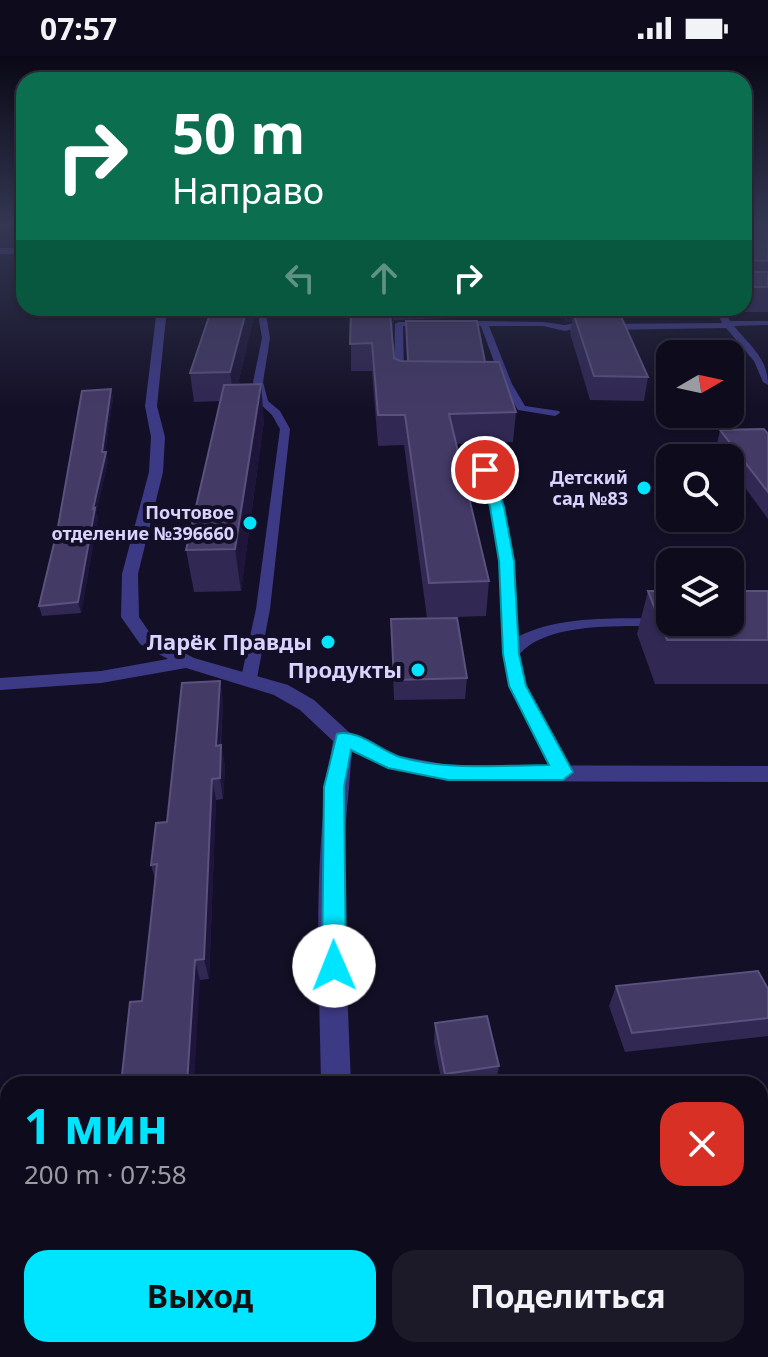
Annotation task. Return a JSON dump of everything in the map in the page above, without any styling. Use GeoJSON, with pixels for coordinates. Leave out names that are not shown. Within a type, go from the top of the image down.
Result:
{"type":"FeatureCollection","features":[{"type":"Feature","properties":{"kind":"street"},"geometry":{"type":"LineString","coordinates":[[161,316],[151,406],[158,437],[156,472],[130,574],[130,617],[146,640],[187,662],[281,690],[307,705],[344,739],[395,763],[448,773],[768,774]]}},
{"type":"Feature","properties":{"kind":"street"},"geometry":{"type":"LineString","coordinates":[[0,684],[101,677],[187,662]]}},
{"type":"Feature","properties":{"kind":"street"},"geometry":{"type":"LineString","coordinates":[[336,1076],[331,848],[334,787],[344,739]]}},
{"type":"Feature","properties":{"kind":"lane"},"geometry":{"type":"LineString","coordinates":[[249,678],[263,609],[285,429],[276,413],[263,402],[258,382],[266,338],[262,316]]}},
{"type":"Feature","properties":{"kind":"lane"},"geometry":{"type":"LineString","coordinates":[[565,328],[597,320],[597,316]]}},
{"type":"Feature","properties":{"kind":"lane"},"geometry":{"type":"LineString","coordinates":[[722,316],[726,324],[750,347],[767,377]]}},
{"type":"Feature","properties":{"kind":"lane"},"geometry":{"type":"LineString","coordinates":[[483,323],[507,384],[522,408],[555,413]]}},
{"type":"Feature","properties":{"kind":"lane"},"geometry":{"type":"LineString","coordinates":[[445,324],[543,324],[565,328],[768,323]]}},
{"type":"Feature","properties":{"kind":"lane"},"geometry":{"type":"LineString","coordinates":[[406,384],[400,383],[399,379],[399,324],[432,324]]}},
{"type":"Feature","properties":{"kind":"lane"},"geometry":{"type":"LineString","coordinates":[[478,384],[507,384]]}},
{"type":"Feature","properties":{"kind":"lane"},"geometry":{"type":"LineString","coordinates":[[485,470],[497,507],[506,561],[511,654],[518,686],[563,772]]}},
{"type":"Feature","properties":{"kind":"lane"},"geometry":{"type":"LineString","coordinates":[[511,654],[525,638],[583,626],[656,623]]}},
{"type":"Feature","properties":{"kind":"building"},"geometry":{"type":"Polygon","coordinates":[[[209,316],[245,316],[230,372],[190,373],[209,316]]]}},
{"type":"Feature","properties":{"kind":"building"},"geometry":{"type":"Polygon","coordinates":[[[351,316],[390,316],[394,358],[400,361],[499,362],[516,412],[449,414],[489,581],[429,583],[405,415],[378,415],[372,343],[350,344],[351,316]]]}},
{"type":"Feature","properties":{"kind":"building"},"geometry":{"type":"Polygon","coordinates":[[[574,316],[621,316],[648,377],[594,376],[574,316]]]}},
{"type":"Feature","properties":{"kind":"building"},"geometry":{"type":"Polygon","coordinates":[[[406,321],[477,321],[485,362],[408,361],[406,321]]]}},
{"type":"Feature","properties":{"kind":"building"},"geometry":{"type":"Polygon","coordinates":[[[261,384],[235,549],[186,550],[224,385],[261,384]]]}},
{"type":"Feature","properties":{"kind":"building"},"geometry":{"type":"Polygon","coordinates":[[[111,389],[102,452],[106,452],[78,602],[39,606],[58,527],[82,391],[111,389]]]}},
{"type":"Feature","properties":{"kind":"building"},"geometry":{"type":"Polygon","coordinates":[[[764,429],[768,434],[768,492],[744,461],[744,444],[731,444],[720,430],[764,429]]]}},
{"type":"Feature","properties":{"kind":"building"},"geometry":{"type":"Polygon","coordinates":[[[648,591],[656,591],[656,612],[648,591]]]}},
{"type":"Feature","properties":{"kind":"building"},"geometry":{"type":"Polygon","coordinates":[[[744,591],[768,591],[768,640],[667,640],[665,636],[744,636],[744,591]]]}},
{"type":"Feature","properties":{"kind":"building"},"geometry":{"type":"Polygon","coordinates":[[[457,618],[467,678],[394,680],[391,619],[457,618]]]}},
{"type":"Feature","properties":{"kind":"building"},"geometry":{"type":"Polygon","coordinates":[[[220,681],[216,746],[221,745],[220,778],[212,779],[204,959],[195,960],[188,1076],[122,1076],[130,1002],[142,1001],[157,864],[151,865],[156,823],[167,822],[182,683],[220,681]]]}},
{"type":"Feature","properties":{"kind":"building"},"geometry":{"type":"Polygon","coordinates":[[[758,971],[768,989],[768,1018],[632,1033],[616,986],[758,971]]]}},
{"type":"Feature","properties":{"kind":"building"},"geometry":{"type":"Polygon","coordinates":[[[487,1016],[499,1066],[445,1074],[435,1023],[487,1016]]]}},
{"type":"Feature","properties":{"kind":"place","name":"Детский сад №83"},"geometry":{"type":"Point","coordinates":[644,488]}},
{"type":"Feature","properties":{"kind":"place","name":"Почтовое отделение №396660"},"geometry":{"type":"Point","coordinates":[250,523]}},
{"type":"Feature","properties":{"kind":"place","name":"Ларёк Правды"},"geometry":{"type":"Point","coordinates":[328,642]}},
{"type":"Feature","properties":{"kind":"place","name":"Продукты"},"geometry":{"type":"Point","coordinates":[418,670]}},
{"type":"Feature","properties":{"kind":"route"},"geometry":{"type":"LineString","coordinates":[[334,966],[331,848],[334,787],[344,739],[395,763],[448,773],[563,772],[518,686],[511,654],[506,561],[497,507],[485,470]]}}]}
